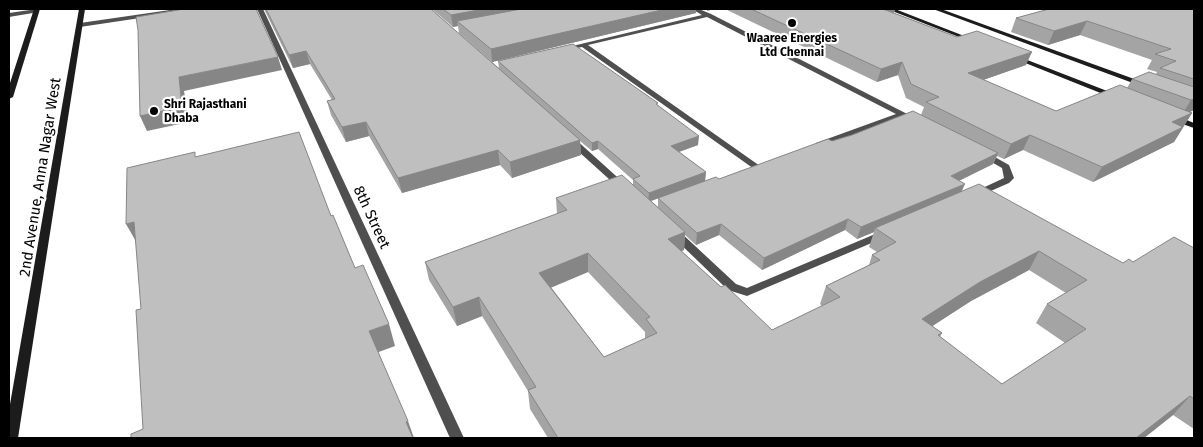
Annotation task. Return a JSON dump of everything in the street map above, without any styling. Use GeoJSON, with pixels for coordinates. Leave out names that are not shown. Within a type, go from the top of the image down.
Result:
{"type":"FeatureCollection","features":[{"type":"Feature","properties":{"kind":"main road","name":"2nd Avenue, Anna Nagar West"},"geometry":{"type":"LineString","coordinates":[[11,438],[82,9]]}},
{"type":"Feature","properties":{"kind":"main road"},"geometry":{"type":"LineString","coordinates":[[890,9],[982,44]]}},
{"type":"Feature","properties":{"kind":"main road"},"geometry":{"type":"LineString","coordinates":[[936,9],[1148,86]]}},
{"type":"Feature","properties":{"kind":"main road"},"geometry":{"type":"LineString","coordinates":[[9,97],[37,10]]}},
{"type":"Feature","properties":{"kind":"main road"},"geometry":{"type":"LineString","coordinates":[[1010,55],[1120,97]]}},
{"type":"Feature","properties":{"kind":"main road"},"geometry":{"type":"LineString","coordinates":[[1167,115],[1194,126]]}},
{"type":"Feature","properties":{"kind":"street"},"geometry":{"type":"LineString","coordinates":[[80,26],[187,9]]}},
{"type":"Feature","properties":{"kind":"street","name":"8th Street"},"geometry":{"type":"LineString","coordinates":[[260,9],[457,438]]}},
{"type":"Feature","properties":{"kind":"street"},"geometry":{"type":"LineString","coordinates":[[695,9],[920,122]]}},
{"type":"Feature","properties":{"kind":"street"},"geometry":{"type":"LineString","coordinates":[[9,15],[37,10]]}},
{"type":"Feature","properties":{"kind":"street"},"geometry":{"type":"LineString","coordinates":[[556,51],[709,15]]}},
{"type":"Feature","properties":{"kind":"street"},"geometry":{"type":"LineString","coordinates":[[584,45],[757,168]]}},
{"type":"Feature","properties":{"kind":"street"},"geometry":{"type":"LineString","coordinates":[[812,148],[903,114]]}},
{"type":"Feature","properties":{"kind":"street"},"geometry":{"type":"LineString","coordinates":[[561,131],[632,195]]}},
{"type":"Feature","properties":{"kind":"street"},"geometry":{"type":"LineString","coordinates":[[970,197],[1006,182],[1009,178],[1006,167],[978,151]]}},
{"type":"Feature","properties":{"kind":"street"},"geometry":{"type":"LineString","coordinates":[[668,228],[732,287],[747,292],[890,232]]}},
{"type":"Feature","properties":{"kind":"building"},"geometry":{"type":"Polygon","coordinates":[[[184,9],[256,9],[278,57],[179,77],[182,107],[140,116],[136,17],[184,9]]]}},
{"type":"Feature","properties":{"kind":"building"},"geometry":{"type":"Polygon","coordinates":[[[266,9],[431,9],[580,140],[510,162],[498,150],[398,178],[366,122],[342,127],[327,101],[335,99],[306,51],[289,55],[266,9]]]}},
{"type":"Feature","properties":{"kind":"building"},"geometry":{"type":"Polygon","coordinates":[[[443,9],[484,9],[451,15],[443,9]]]}},
{"type":"Feature","properties":{"kind":"building"},"geometry":{"type":"Polygon","coordinates":[[[521,9],[666,9],[491,49],[457,21],[521,9]]]}},
{"type":"Feature","properties":{"kind":"building"},"geometry":{"type":"Polygon","coordinates":[[[751,9],[883,9],[957,37],[977,31],[1032,52],[968,73],[1056,111],[1120,85],[1192,113],[1172,122],[1183,127],[1102,167],[1030,135],[1011,144],[926,102],[939,97],[911,84],[902,62],[881,69],[751,9]]]}},
{"type":"Feature","properties":{"kind":"building"},"geometry":{"type":"Polygon","coordinates":[[[1049,9],[1194,9],[1194,79],[1160,68],[1176,61],[1155,54],[1171,49],[1087,21],[1054,31],[1016,18],[1049,9]]]}},
{"type":"Feature","properties":{"kind":"building"},"geometry":{"type":"Polygon","coordinates":[[[573,44],[658,103],[656,104],[699,136],[671,146],[706,172],[649,193],[633,179],[640,176],[598,141],[592,143],[498,61],[573,44]]]}},
{"type":"Feature","properties":{"kind":"building"},"geometry":{"type":"Polygon","coordinates":[[[1149,72],[1194,87],[1194,99],[1191,100],[1132,79],[1149,72]]]}},
{"type":"Feature","properties":{"kind":"building"},"geometry":{"type":"Polygon","coordinates":[[[913,111],[998,153],[951,176],[965,184],[861,227],[848,219],[764,258],[721,224],[697,233],[658,198],[716,177],[719,179],[828,139],[832,141],[852,135],[913,111]]]}},
{"type":"Feature","properties":{"kind":"building"},"geometry":{"type":"Polygon","coordinates":[[[299,132],[331,216],[333,215],[355,268],[363,265],[389,324],[369,331],[408,421],[406,422],[413,438],[131,438],[131,434],[143,429],[136,310],[141,309],[134,222],[126,224],[127,168],[195,152],[195,157],[299,132]]]}},
{"type":"Feature","properties":{"kind":"building"},"geometry":{"type":"Polygon","coordinates":[[[622,175],[685,232],[668,239],[721,287],[725,285],[772,330],[840,297],[826,286],[880,260],[872,255],[896,242],[875,228],[979,184],[1123,263],[1129,259],[1133,262],[1174,237],[1194,248],[1194,399],[1190,396],[1136,438],[558,438],[528,390],[536,387],[479,297],[453,307],[425,262],[567,210],[556,198],[622,175]],[[1039,251],[980,282],[922,319],[942,333],[938,335],[1002,384],[1086,329],[1047,304],[1087,280],[1039,251]],[[588,253],[539,273],[604,357],[657,333],[646,319],[650,317],[588,253]]]}},
{"type":"Feature","properties":{"kind":"place","name":"Waaree Energies Ltd Chennai"},"geometry":{"type":"Point","coordinates":[792,23]}},
{"type":"Feature","properties":{"kind":"place","name":"Shri Rajasthani Dhaba"},"geometry":{"type":"Point","coordinates":[154,111]}}]}
